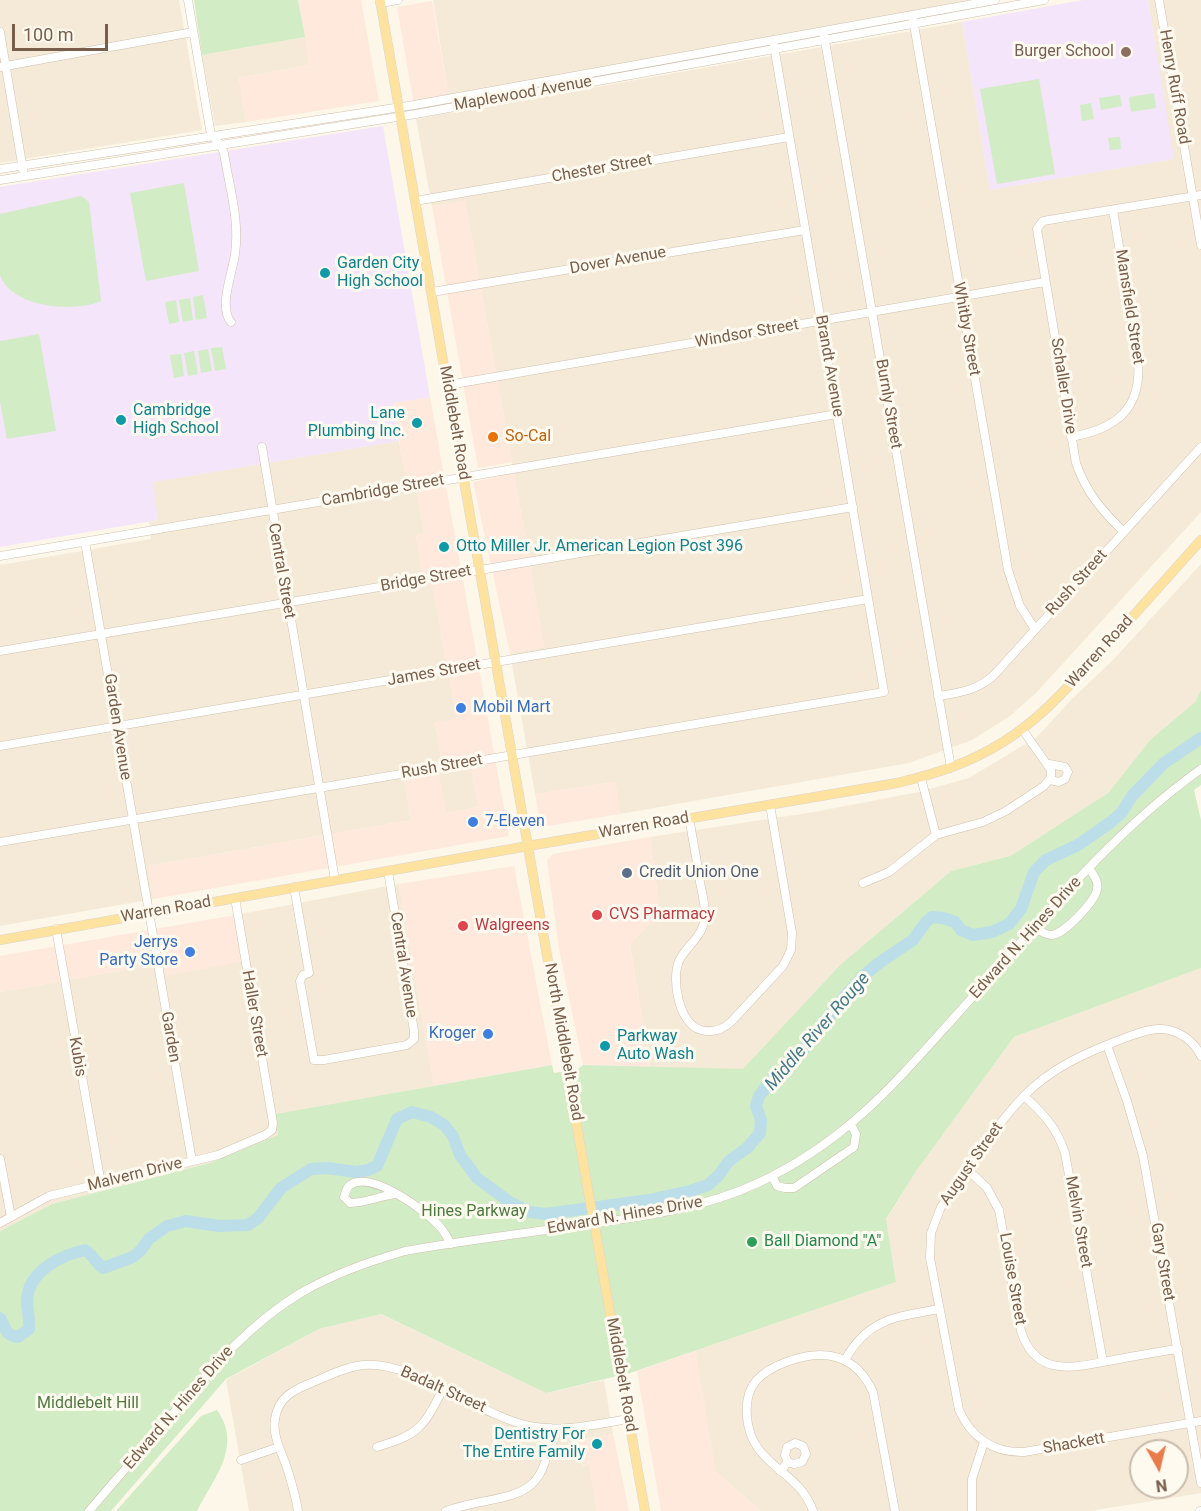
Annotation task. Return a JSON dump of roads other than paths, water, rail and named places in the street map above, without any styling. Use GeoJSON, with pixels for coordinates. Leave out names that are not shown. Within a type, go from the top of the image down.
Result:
{"type":"FeatureCollection","features":[{"type":"Feature","properties":{"kind":"main road","name":"Middlebelt Road"},"geometry":{"type":"LineString","coordinates":[[380,2],[528,846]]}},
{"type":"Feature","properties":{"kind":"main road","name":"Warren Road"},"geometry":{"type":"LineString","coordinates":[[0,940],[921,778],[989,751],[1022,729],[1061,695],[1201,540]]}},
{"type":"Feature","properties":{"kind":"main road","name":"North Middlebelt Road"},"geometry":{"type":"LineString","coordinates":[[528,846],[597,1239]]}},
{"type":"Feature","properties":{"kind":"main road","name":"Middlebelt Road"},"geometry":{"type":"LineString","coordinates":[[597,1239],[645,1511]]}},
{"type":"Feature","properties":{"kind":"street"},"geometry":{"type":"LineString","coordinates":[[188,0],[211,135],[220,144],[224,153],[236,222],[236,246],[225,311],[231,322]]}},
{"type":"Feature","properties":{"kind":"street"},"geometry":{"type":"LineString","coordinates":[[380,2],[398,0]]}},
{"type":"Feature","properties":{"kind":"street","name":"Maplewood Avenue"},"geometry":{"type":"LineString","coordinates":[[914,19],[996,0]]}},
{"type":"Feature","properties":{"kind":"street","name":"Maplewood Avenue"},"geometry":{"type":"LineString","coordinates":[[0,180],[220,144],[914,19],[1044,0]]}},
{"type":"Feature","properties":{"kind":"street","name":"Henry Ruff Road"},"geometry":{"type":"LineString","coordinates":[[1159,0],[1197,196],[1201,245]]}},
{"type":"Feature","properties":{"kind":"street","name":"Whitby Street"},"geometry":{"type":"LineString","coordinates":[[914,19],[1008,570],[1020,606],[1035,629]]}},
{"type":"Feature","properties":{"kind":"street"},"geometry":{"type":"LineString","coordinates":[[0,32],[3,67],[24,176]]}},
{"type":"Feature","properties":{"kind":"street"},"geometry":{"type":"LineString","coordinates":[[3,67],[193,32]]}},
{"type":"Feature","properties":{"kind":"street","name":"Burnly Street"},"geometry":{"type":"LineString","coordinates":[[824,35],[951,768]]}},
{"type":"Feature","properties":{"kind":"street","name":"Brandt Avenue"},"geometry":{"type":"LineString","coordinates":[[773,44],[884,692]]}},
{"type":"Feature","properties":{"kind":"street","name":"Maplewood Avenue"},"geometry":{"type":"LineString","coordinates":[[0,170],[211,135],[398,111]]}},
{"type":"Feature","properties":{"kind":"street","name":"Chester Street"},"geometry":{"type":"LineString","coordinates":[[415,201],[789,137]]}},
{"type":"Feature","properties":{"kind":"street"},"geometry":{"type":"LineString","coordinates":[[65,159],[67,169]]}},
{"type":"Feature","properties":{"kind":"street"},"geometry":{"type":"LineString","coordinates":[[1113,210],[1197,196]]}},
{"type":"Feature","properties":{"kind":"street","name":"Schaller Drive"},"geometry":{"type":"LineString","coordinates":[[1113,210],[1043,221],[1037,232],[1076,463],[1087,490],[1100,509],[1124,532]]}},
{"type":"Feature","properties":{"kind":"street","name":"Mansfield Street"},"geometry":{"type":"LineString","coordinates":[[1071,437],[1098,431],[1116,420],[1131,403],[1138,381],[1138,361],[1113,210]]}},
{"type":"Feature","properties":{"kind":"street","name":"Dover Avenue"},"geometry":{"type":"LineString","coordinates":[[432,292],[805,230]]}},
{"type":"Feature","properties":{"kind":"street","name":"Windsor Street"},"geometry":{"type":"LineString","coordinates":[[448,386],[1045,282]]}},
{"type":"Feature","properties":{"kind":"street","name":"Cambridge Street"},"geometry":{"type":"LineString","coordinates":[[0,556],[837,414]]}},
{"type":"Feature","properties":{"kind":"street","name":"Central Street"},"geometry":{"type":"LineString","coordinates":[[262,447],[302,695]]}},
{"type":"Feature","properties":{"kind":"street","name":"Rush Street"},"geometry":{"type":"LineString","coordinates":[[938,696],[967,691],[984,683],[1201,447]]}},
{"type":"Feature","properties":{"kind":"street","name":"Bridge Street"},"geometry":{"type":"LineString","coordinates":[[0,651],[853,507]]}},
{"type":"Feature","properties":{"kind":"street","name":"Garden Avenue"},"geometry":{"type":"LineString","coordinates":[[85,542],[148,913]]}},
{"type":"Feature","properties":{"kind":"street","name":"James Street"},"geometry":{"type":"LineString","coordinates":[[0,746],[868,599]]}},
{"type":"Feature","properties":{"kind":"street","name":"Rush Street"},"geometry":{"type":"LineString","coordinates":[[0,842],[884,692]]}},
{"type":"Feature","properties":{"kind":"street"},"geometry":{"type":"LineString","coordinates":[[302,695],[335,880]]}},
{"type":"Feature","properties":{"kind":"street"},"geometry":{"type":"LineString","coordinates":[[863,883],[889,872],[936,835],[996,817],[1044,786],[1050,780],[1049,764],[1022,729]]}},
{"type":"Feature","properties":{"kind":"street"},"geometry":{"type":"LineString","coordinates":[[1049,764],[1065,767],[1068,772],[1065,779],[1059,782],[1050,780]]}},
{"type":"Feature","properties":{"kind":"street","name":"Edward N. Hines Drive"},"geometry":{"type":"LineString","coordinates":[[89,1511],[227,1352],[270,1314],[328,1278],[370,1261],[405,1251],[680,1209],[715,1200],[772,1176],[819,1148],[851,1125],[894,1085],[1089,868],[1157,803],[1201,769]]}},
{"type":"Feature","properties":{"kind":"street"},"geometry":{"type":"LineString","coordinates":[[921,778],[936,835]]}},
{"type":"Feature","properties":{"kind":"street"},"geometry":{"type":"LineString","coordinates":[[689,818],[705,917],[700,933],[677,966],[677,985],[683,1015],[695,1028],[714,1031],[726,1026],[783,966],[792,945],[792,933],[770,805]]}},
{"type":"Feature","properties":{"kind":"street"},"geometry":{"type":"LineString","coordinates":[[1035,928],[1054,935],[1061,932],[1080,915],[1095,896],[1098,888],[1096,879],[1089,868]]}},
{"type":"Feature","properties":{"kind":"street","name":"Central Avenue"},"geometry":{"type":"LineString","coordinates":[[294,887],[309,973],[303,975],[300,981],[314,1060],[407,1046],[414,1039],[414,1031],[388,871]]}},
{"type":"Feature","properties":{"kind":"street","name":"Haller Street"},"geometry":{"type":"LineString","coordinates":[[235,898],[273,1123],[272,1130]]}},
{"type":"Feature","properties":{"kind":"street","name":"Garden"},"geometry":{"type":"LineString","coordinates":[[148,913],[192,1161]]}},
{"type":"Feature","properties":{"kind":"street","name":"Kubis"},"geometry":{"type":"LineString","coordinates":[[56,929],[101,1184]]}},
{"type":"Feature","properties":{"kind":"street","name":"August Street"},"geometry":{"type":"LineString","coordinates":[[984,1442],[968,1428],[959,1410],[939,1309],[930,1258],[932,1233],[941,1207],[1024,1096],[1063,1065],[1107,1045],[1155,1029],[1169,1030],[1184,1036],[1201,1056]]}},
{"type":"Feature","properties":{"kind":"street","name":"Gary Street"},"geometry":{"type":"LineString","coordinates":[[1107,1045],[1143,1156],[1201,1483]]}},
{"type":"Feature","properties":{"kind":"street","name":"Melvin Street"},"geometry":{"type":"LineString","coordinates":[[1024,1096],[1051,1122],[1065,1153],[1103,1362]]}},
{"type":"Feature","properties":{"kind":"street"},"geometry":{"type":"LineString","coordinates":[[772,1176],[777,1186],[794,1188],[854,1147],[856,1134],[851,1125]]}},
{"type":"Feature","properties":{"kind":"street","name":"Malvern Drive"},"geometry":{"type":"LineString","coordinates":[[0,1223],[49,1196],[225,1153],[272,1130]]}},
{"type":"Feature","properties":{"kind":"street"},"geometry":{"type":"LineString","coordinates":[[0,1159],[11,1217]]}},
{"type":"Feature","properties":{"kind":"street","name":"Louise Street"},"geometry":{"type":"LineString","coordinates":[[968,1170],[987,1188],[999,1210],[1021,1331],[1028,1348],[1041,1360],[1058,1367],[1070,1367],[1178,1349]]}},
{"type":"Feature","properties":{"kind":"street"},"geometry":{"type":"LineString","coordinates":[[395,1194],[377,1196],[360,1203],[350,1203],[344,1197],[347,1188],[352,1183],[364,1181],[384,1188],[395,1194],[420,1210],[438,1225],[451,1244]]}},
{"type":"Feature","properties":{"kind":"street"},"geometry":{"type":"LineString","coordinates":[[845,1360],[862,1336],[878,1324],[895,1317],[939,1309]]}},
{"type":"Feature","properties":{"kind":"street"},"geometry":{"type":"LineString","coordinates":[[813,1511],[800,1488],[756,1448],[751,1437],[746,1407],[755,1381],[770,1368],[809,1355],[829,1355],[845,1360],[864,1376],[876,1398],[895,1511]]}},
{"type":"Feature","properties":{"kind":"street","name":"Badalt Street"},"geometry":{"type":"LineString","coordinates":[[298,1511],[275,1434],[274,1422],[277,1410],[283,1399],[296,1388],[343,1370],[366,1365],[404,1371],[511,1421],[530,1426],[577,1427],[628,1419]]}},
{"type":"Feature","properties":{"kind":"street"},"geometry":{"type":"LineString","coordinates":[[377,1447],[402,1440],[416,1431],[428,1419],[443,1389]]}},
{"type":"Feature","properties":{"kind":"street","name":"Shackett"},"geometry":{"type":"LineString","coordinates":[[984,1442],[1004,1451],[1024,1452],[1201,1421]]}},
{"type":"Feature","properties":{"kind":"street"},"geometry":{"type":"LineString","coordinates":[[446,1511],[511,1496],[530,1486],[540,1475],[547,1462],[550,1449],[550,1428]]}},
{"type":"Feature","properties":{"kind":"street"},"geometry":{"type":"LineString","coordinates":[[972,1511],[972,1479],[984,1442]]}},
{"type":"Feature","properties":{"kind":"street"},"geometry":{"type":"LineString","coordinates":[[241,1460],[279,1447]]}},
{"type":"Feature","properties":{"kind":"street"},"geometry":{"type":"LineString","coordinates":[[780,1471],[788,1462]]}},
{"type":"Feature","properties":{"kind":"waterway","name":"Middle River Rouge"},"geometry":{"type":"LineString","coordinates":[[0,1318],[10,1335],[18,1337],[29,1329],[27,1300],[33,1281],[47,1266],[65,1256],[85,1250],[103,1268],[133,1257],[149,1239],[167,1226],[186,1221],[219,1226],[248,1225],[258,1218],[281,1188],[311,1169],[327,1168],[356,1172],[377,1166],[397,1119],[412,1112],[431,1117],[444,1125],[453,1136],[460,1155],[477,1178],[511,1203],[530,1212],[546,1214],[649,1200],[708,1185],[729,1161],[747,1148],[760,1133],[761,1120],[756,1106],[759,1096],[772,1079],[789,1068],[862,977],[913,940],[932,917],[955,922],[961,930],[973,935],[992,932],[1009,924],[1021,909],[1034,872],[1046,860],[1078,845],[1111,822],[1164,763],[1201,738]]}},
{"type":"Feature","properties":{"kind":"place","name":"Burger School"},"geometry":{"type":"Point","coordinates":[1126,52]}},
{"type":"Feature","properties":{"kind":"place","name":"Garden City High School"},"geometry":{"type":"Point","coordinates":[325,273]}},
{"type":"Feature","properties":{"kind":"place","name":"Cambridge High School"},"geometry":{"type":"Point","coordinates":[121,420]}},
{"type":"Feature","properties":{"kind":"place","name":"Lane Plumbing Inc."},"geometry":{"type":"Point","coordinates":[417,423]}},
{"type":"Feature","properties":{"kind":"place","name":"So-Cal"},"geometry":{"type":"Point","coordinates":[493,437]}},
{"type":"Feature","properties":{"kind":"place","name":"Otto Miller Jr. American Legion Post 396"},"geometry":{"type":"Point","coordinates":[444,547]}},
{"type":"Feature","properties":{"kind":"place","name":"Mobil Mart"},"geometry":{"type":"Point","coordinates":[461,708]}},
{"type":"Feature","properties":{"kind":"place","name":"7-Eleven"},"geometry":{"type":"Point","coordinates":[473,822]}},
{"type":"Feature","properties":{"kind":"place","name":"Credit Union One"},"geometry":{"type":"Point","coordinates":[627,873]}},
{"type":"Feature","properties":{"kind":"place","name":"CVS Pharmacy"},"geometry":{"type":"Point","coordinates":[597,915]}},
{"type":"Feature","properties":{"kind":"place","name":"Walgreens"},"geometry":{"type":"Point","coordinates":[463,926]}},
{"type":"Feature","properties":{"kind":"place","name":"Jerrys Party Store"},"geometry":{"type":"Point","coordinates":[190,952]}},
{"type":"Feature","properties":{"kind":"place","name":"Kroger"},"geometry":{"type":"Point","coordinates":[488,1034]}},
{"type":"Feature","properties":{"kind":"place","name":"Parkway Auto Wash"},"geometry":{"type":"Point","coordinates":[605,1046]}},
{"type":"Feature","properties":{"kind":"place","name":"Ball Diamond \"A\""},"geometry":{"type":"Point","coordinates":[752,1242]}},
{"type":"Feature","properties":{"kind":"place","name":"Dentistry For The Entire Family"},"geometry":{"type":"Point","coordinates":[597,1444]}},
{"type":"Feature","properties":{"kind":"park label","name":"Hines Parkway"},"geometry":{"type":"Point","coordinates":[474,1212]}},
{"type":"Feature","properties":{"kind":"park label","name":"Middlebelt Hill"},"geometry":{"type":"Point","coordinates":[88,1404]}}]}
